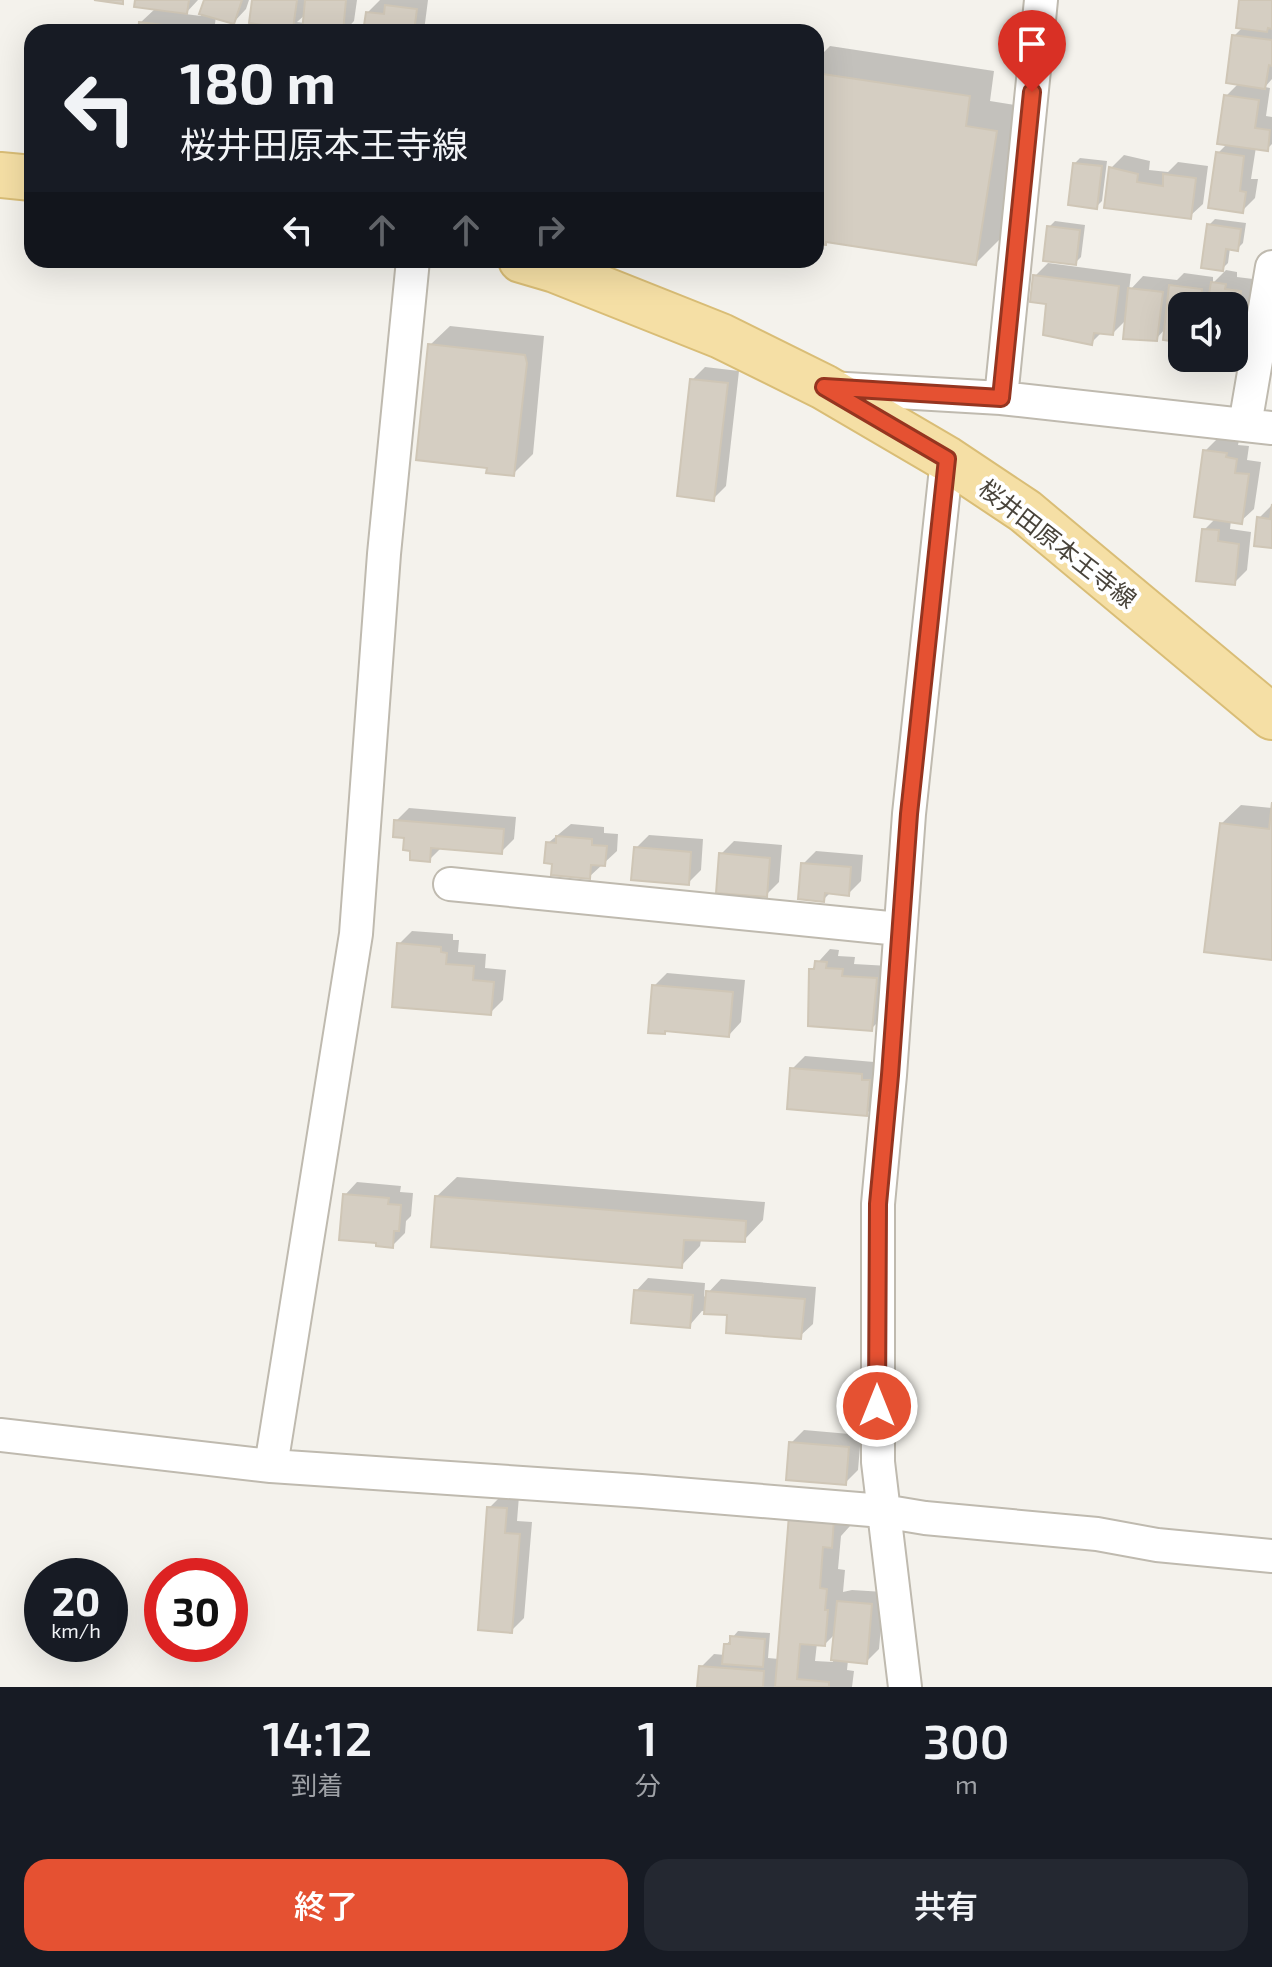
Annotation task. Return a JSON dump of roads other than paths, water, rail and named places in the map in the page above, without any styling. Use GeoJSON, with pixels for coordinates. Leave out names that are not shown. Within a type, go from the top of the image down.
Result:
{"type":"FeatureCollection","features":[{"type":"Feature","properties":{"kind":"main road"},"geometry":{"type":"LineString","coordinates":[[0,175],[24,177]]}},
{"type":"Feature","properties":{"kind":"main road","name":"桜井田原本王寺線"},"geometry":{"type":"LineString","coordinates":[[548,268],[721,336],[824,387],[947,459],[1025,511],[1272,717]]}},
{"type":"Feature","properties":{"kind":"street"},"geometry":{"type":"LineString","coordinates":[[1001,398],[1041,0]]}},
{"type":"Feature","properties":{"kind":"street"},"geometry":{"type":"LineString","coordinates":[[824,387],[1001,398],[1258,426],[1272,267]]}},
{"type":"Feature","properties":{"kind":"street"},"geometry":{"type":"LineString","coordinates":[[271,1466],[356,934],[384,554],[412,268]]}},
{"type":"Feature","properties":{"kind":"street"},"geometry":{"type":"LineString","coordinates":[[905,1687],[878,1462],[878,1204],[899,929],[947,459]]}},
{"type":"Feature","properties":{"kind":"street"},"geometry":{"type":"LineString","coordinates":[[450,884],[899,929]]}},
{"type":"Feature","properties":{"kind":"street"},"geometry":{"type":"LineString","coordinates":[[0,1435],[271,1466],[883,1511],[1272,1556]]}}]}
